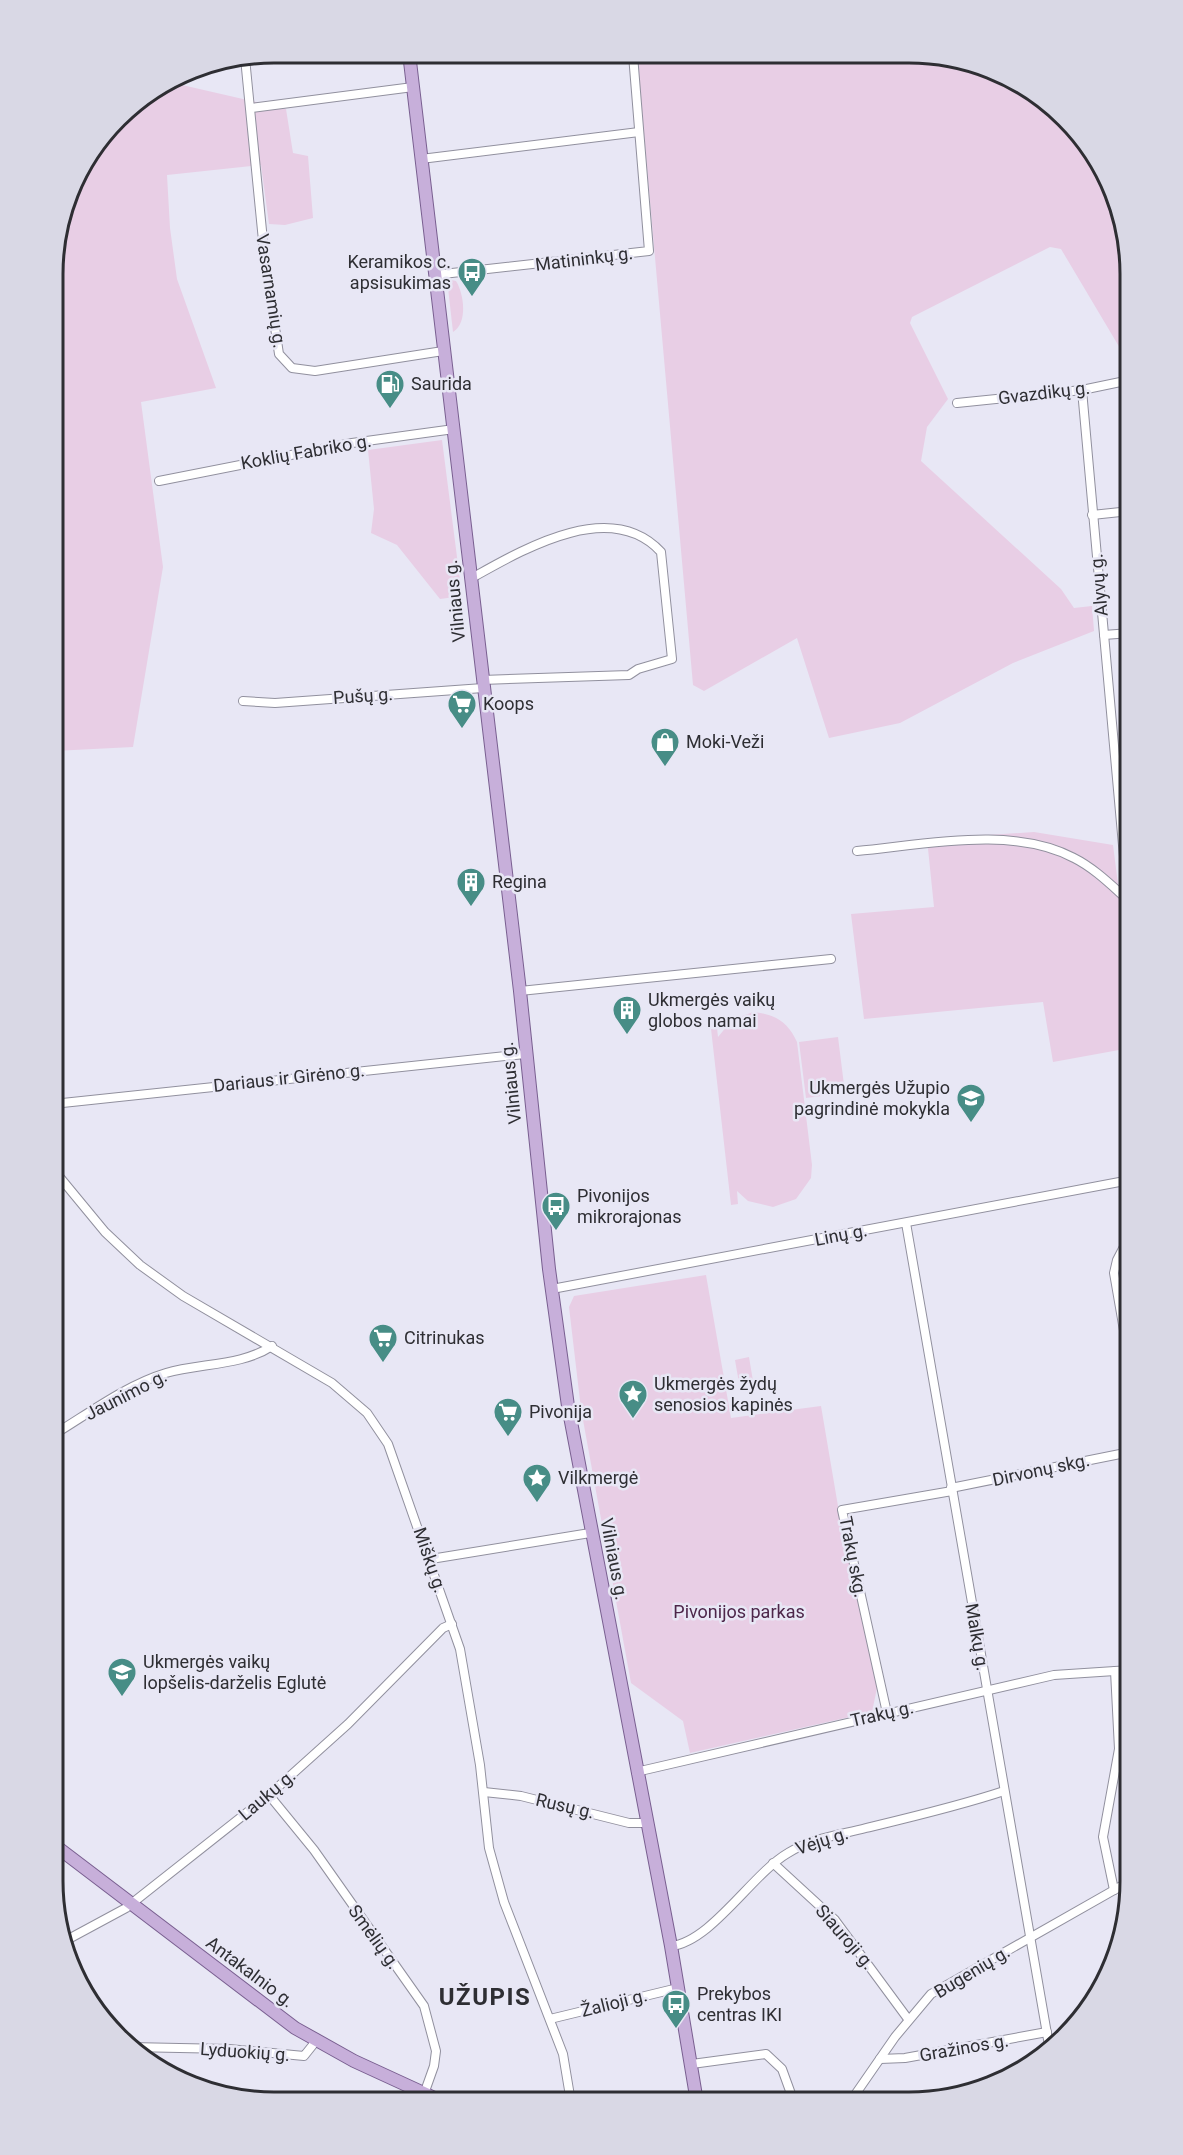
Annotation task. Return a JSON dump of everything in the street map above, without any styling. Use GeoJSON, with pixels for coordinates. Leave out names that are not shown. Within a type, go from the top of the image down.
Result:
{"type":"FeatureCollection","features":[{"type":"Feature","properties":{"kind":"main road","name":"Vilniaus g."},"geometry":{"type":"LineString","coordinates":[[410,63],[520,992],[552,1289],[568,1406],[590,1533],[671,1946],[696,2092]]}},
{"type":"Feature","properties":{"kind":"main road","name":"Antakalnio g."},"geometry":{"type":"LineString","coordinates":[[63,1852],[132,1903],[256,2001],[316,2041],[420,2092]]}},
{"type":"Feature","properties":{"kind":"street","name":"Matininkų g."},"geometry":{"type":"LineString","coordinates":[[434,275],[649,251],[634,63]]}},
{"type":"Feature","properties":{"kind":"street","name":"Vasarnamių g."},"geometry":{"type":"LineString","coordinates":[[246,65],[265,261],[279,354],[292,368],[315,371],[443,351]]}},
{"type":"Feature","properties":{"kind":"street"},"geometry":{"type":"LineString","coordinates":[[251,108],[413,87]]}},
{"type":"Feature","properties":{"kind":"street"},"geometry":{"type":"LineString","coordinates":[[422,159],[639,132]]}},
{"type":"Feature","properties":{"kind":"street","name":"Gvazdikų g."},"geometry":{"type":"LineString","coordinates":[[957,403],[1082,390],[1120,382]]}},
{"type":"Feature","properties":{"kind":"street","name":"Alyvų g."},"geometry":{"type":"LineString","coordinates":[[1082,390],[1120,812]]}},
{"type":"Feature","properties":{"kind":"street","name":"Koklių Fabriko g."},"geometry":{"type":"LineString","coordinates":[[159,481],[352,443],[454,429]]}},
{"type":"Feature","properties":{"kind":"street"},"geometry":{"type":"LineString","coordinates":[[1092,515],[1120,512]]}},
{"type":"Feature","properties":{"kind":"street","name":"Pušų g."},"geometry":{"type":"LineString","coordinates":[[243,701],[275,703],[482,684],[629,675],[638,669],[672,659],[661,552],[650,541],[626,529],[612,527],[562,535],[518,552],[470,579]]}},
{"type":"Feature","properties":{"kind":"street"},"geometry":{"type":"LineString","coordinates":[[1104,635],[1120,634]]}},
{"type":"Feature","properties":{"kind":"street"},"geometry":{"type":"LineString","coordinates":[[857,851],[980,839],[1032,844],[1073,857],[1102,876],[1120,893]]}},
{"type":"Feature","properties":{"kind":"street"},"geometry":{"type":"LineString","coordinates":[[520,992],[831,959]]}},
{"type":"Feature","properties":{"kind":"street","name":"Dariaus ir Girėno g."},"geometry":{"type":"LineString","coordinates":[[63,1103],[525,1054]]}},
{"type":"Feature","properties":{"kind":"street","name":"Miškų g."},"geometry":{"type":"LineString","coordinates":[[63,1181],[105,1232],[140,1265],[183,1296],[332,1383],[367,1413],[388,1444],[453,1624],[469,1689],[484,1792],[489,1848],[504,1902],[562,2054],[569,2092]]}},
{"type":"Feature","properties":{"kind":"street","name":"Linų g."},"geometry":{"type":"LineString","coordinates":[[552,1289],[1120,1182]]}},
{"type":"Feature","properties":{"kind":"street","name":"Malkų g."},"geometry":{"type":"LineString","coordinates":[[906,1223],[985,1690],[1048,2040]]}},
{"type":"Feature","properties":{"kind":"street"},"geometry":{"type":"LineString","coordinates":[[1120,1254],[1114,1273],[1120,1308]]}},
{"type":"Feature","properties":{"kind":"street","name":"Jaunimo g."},"geometry":{"type":"LineString","coordinates":[[63,1429],[108,1402],[164,1374],[253,1356],[272,1346]]}},
{"type":"Feature","properties":{"kind":"street","name":"Dirvonų skg."},"geometry":{"type":"LineString","coordinates":[[952,1490],[1120,1454]]}},
{"type":"Feature","properties":{"kind":"street","name":"Trakų skg."},"geometry":{"type":"LineString","coordinates":[[887,1713],[842,1510],[952,1490]]}},
{"type":"Feature","properties":{"kind":"street"},"geometry":{"type":"LineString","coordinates":[[431,1559],[590,1533]]}},
{"type":"Feature","properties":{"kind":"street","name":"Laukų g."},"geometry":{"type":"LineString","coordinates":[[71,1938],[132,1903],[269,1795],[348,1724],[443,1628],[453,1624]]}},
{"type":"Feature","properties":{"kind":"street"},"geometry":{"type":"LineString","coordinates":[[1114,1890],[1103,1837],[1119,1749],[1115,1671]]}},
{"type":"Feature","properties":{"kind":"street","name":"Trakų g."},"geometry":{"type":"LineString","coordinates":[[636,1772],[985,1690],[1054,1676],[1120,1671]]}},
{"type":"Feature","properties":{"kind":"street","name":"Vėjų g."},"geometry":{"type":"LineString","coordinates":[[671,1946],[688,1942],[773,1863],[805,1843],[970,1802],[1004,1791]]}},
{"type":"Feature","properties":{"kind":"street","name":"Rusų g."},"geometry":{"type":"LineString","coordinates":[[484,1792],[521,1796],[629,1823],[646,1823]]}},
{"type":"Feature","properties":{"kind":"street","name":"Smėlių g."},"geometry":{"type":"LineString","coordinates":[[269,1795],[314,1850],[423,2006],[436,2051],[435,2066],[425,2092]]}},
{"type":"Feature","properties":{"kind":"street","name":"Siauroji g."},"geometry":{"type":"LineString","coordinates":[[773,1863],[835,1920],[908,2019]]}},
{"type":"Feature","properties":{"kind":"street","name":"Bugenių g."},"geometry":{"type":"LineString","coordinates":[[857,2092],[908,2019],[939,1989],[1120,1887]]}},
{"type":"Feature","properties":{"kind":"street","name":"Žalioji g."},"geometry":{"type":"LineString","coordinates":[[550,2019],[678,1988]]}},
{"type":"Feature","properties":{"kind":"street","name":"Gražinos g."},"geometry":{"type":"LineString","coordinates":[[880,2059],[905,2058],[1047,2032]]}},
{"type":"Feature","properties":{"kind":"street","name":"Lyduokių g."},"geometry":{"type":"LineString","coordinates":[[145,2047],[229,2049],[304,2056],[316,2041]]}},
{"type":"Feature","properties":{"kind":"street"},"geometry":{"type":"LineString","coordinates":[[692,2064],[766,2054],[782,2069],[790,2092]]}},
{"type":"Feature","properties":{"kind":"green space"},"geometry":{"type":"Polygon","coordinates":[[[638,63],[922,63],[977,74],[1014,91],[1048,115],[1068,135],[1092,169],[1109,206],[1120,261],[1120,348],[1061,249],[1050,247],[912,317],[910,323],[948,399],[927,427],[921,461],[1061,589],[1074,608],[1092,606],[1094,631],[1013,663],[900,723],[829,738],[797,638],[704,691],[693,685],[638,63]]]}},
{"type":"Feature","properties":{"kind":"green space"},"geometry":{"type":"Polygon","coordinates":[[[181,85],[286,109],[293,153],[308,156],[313,218],[285,225],[269,224],[261,165],[167,175],[170,228],[177,279],[216,388],[141,402],[163,567],[133,747],[63,751],[63,261],[74,206],[99,157],[115,135],[135,115],[181,85]]]}},
{"type":"Feature","properties":{"kind":"green space"},"geometry":{"type":"Polygon","coordinates":[[[447,279],[456,281],[463,300],[461,322],[453,332],[447,279]]]}},
{"type":"Feature","properties":{"kind":"green space"},"geometry":{"type":"Polygon","coordinates":[[[442,440],[462,596],[440,599],[397,545],[371,533],[374,509],[368,450],[442,440]]]}},
{"type":"Feature","properties":{"kind":"green space"},"geometry":{"type":"Polygon","coordinates":[[[1034,832],[1113,845],[1120,900],[1120,1050],[1053,1062],[1043,1002],[864,1019],[851,914],[934,907],[927,839],[1034,832]]]}},
{"type":"Feature","properties":{"kind":"green space"},"geometry":{"type":"Polygon","coordinates":[[[753,1012],[780,1020],[797,1042],[812,1165],[811,1178],[796,1199],[773,1207],[748,1201],[737,1191],[738,1204],[731,1205],[710,1020],[716,1019],[718,1037],[732,1020],[753,1012]]]}},
{"type":"Feature","properties":{"kind":"green space"},"geometry":{"type":"Polygon","coordinates":[[[838,1037],[845,1093],[806,1098],[799,1042],[838,1037]]]}},
{"type":"Feature","properties":{"kind":"green space","name":"Pivonijos parkas"},"geometry":{"type":"Polygon","coordinates":[[[706,1275],[731,1418],[821,1406],[839,1512],[877,1688],[872,1712],[690,1753],[683,1721],[631,1683],[581,1409],[569,1307],[574,1296],[706,1275]]]}},
{"type":"Feature","properties":{"kind":"green space"},"geometry":{"type":"Polygon","coordinates":[[[749,1357],[753,1381],[739,1383],[735,1360],[749,1357]]]}},
{"type":"Feature","properties":{"kind":"place","name":"Keramikos c. apsisukimas"},"geometry":{"type":"Point","coordinates":[472,298]}},
{"type":"Feature","properties":{"kind":"place","name":"Saurida"},"geometry":{"type":"Point","coordinates":[390,410]}},
{"type":"Feature","properties":{"kind":"place","name":"Koops"},"geometry":{"type":"Point","coordinates":[462,730]}},
{"type":"Feature","properties":{"kind":"place","name":"Moki-Veži"},"geometry":{"type":"Point","coordinates":[665,768]}},
{"type":"Feature","properties":{"kind":"place","name":"Regina"},"geometry":{"type":"Point","coordinates":[471,908]}},
{"type":"Feature","properties":{"kind":"place","name":"Ukmergės vaikų globos namai"},"geometry":{"type":"Point","coordinates":[627,1036]}},
{"type":"Feature","properties":{"kind":"place","name":"Ukmergės Užupio pagrindinė mokykla"},"geometry":{"type":"Point","coordinates":[971,1124]}},
{"type":"Feature","properties":{"kind":"place","name":"Pivonijos mikrorajonas"},"geometry":{"type":"Point","coordinates":[556,1232]}},
{"type":"Feature","properties":{"kind":"place","name":"Citrinukas"},"geometry":{"type":"Point","coordinates":[383,1364]}},
{"type":"Feature","properties":{"kind":"place","name":"Ukmergės žydų senosios kapinės"},"geometry":{"type":"Point","coordinates":[633,1420]}},
{"type":"Feature","properties":{"kind":"place","name":"Pivonija"},"geometry":{"type":"Point","coordinates":[508,1438]}},
{"type":"Feature","properties":{"kind":"place","name":"Vilkmergė"},"geometry":{"type":"Point","coordinates":[537,1504]}},
{"type":"Feature","properties":{"kind":"place","name":"Ukmergės vaikų lopšelis-darželis Eglutė"},"geometry":{"type":"Point","coordinates":[122,1698]}},
{"type":"Feature","properties":{"kind":"place","name":"Prekybos centras IKI"},"geometry":{"type":"Point","coordinates":[676,2030]}},
{"type":"Feature","properties":{"kind":"district","name":"UŽUPIS"},"geometry":{"type":"Point","coordinates":[485,1997]}}]}
